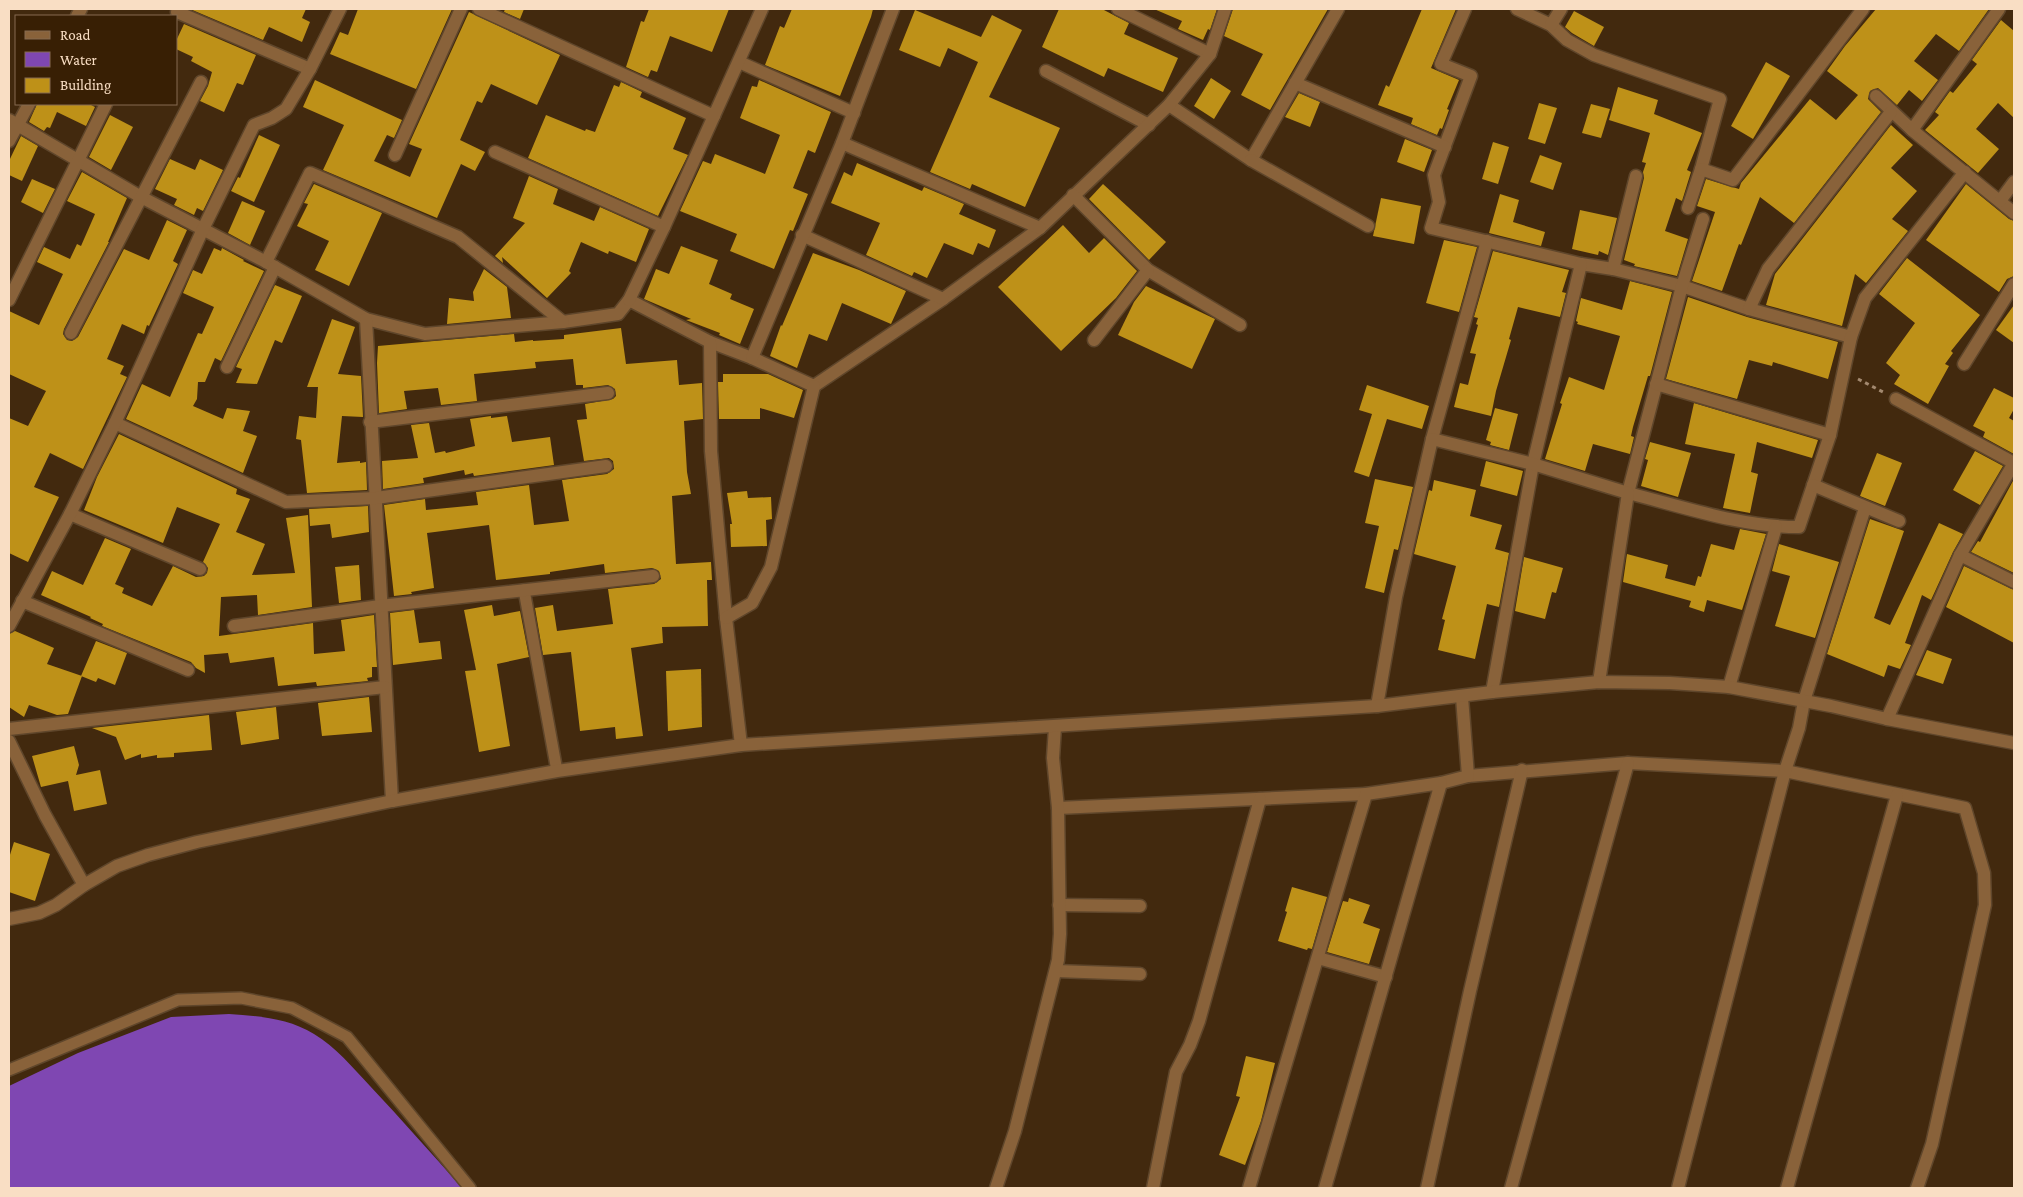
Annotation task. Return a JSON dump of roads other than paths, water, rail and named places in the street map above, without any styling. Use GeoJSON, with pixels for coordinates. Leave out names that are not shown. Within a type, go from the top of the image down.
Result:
{"type":"FeatureCollection","features":[{"type":"Feature","properties":{"kind":"street"},"geometry":{"type":"LineString","coordinates":[[9,626],[70,514],[115,423],[203,229],[254,124],[272,118],[286,109],[310,69],[340,9]]}},
{"type":"Feature","properties":{"kind":"street"},"geometry":{"type":"LineString","coordinates":[[394,155],[461,9]]}},
{"type":"Feature","properties":{"kind":"street"},"geometry":{"type":"LineString","coordinates":[[479,9],[714,116]]}},
{"type":"Feature","properties":{"kind":"street"},"geometry":{"type":"LineString","coordinates":[[13,122],[141,197],[271,264],[366,319],[425,334],[563,322],[618,314],[629,300],[664,227],[762,9]]}},
{"type":"Feature","properties":{"kind":"street"},"geometry":{"type":"LineString","coordinates":[[752,358],[842,143],[893,9]]}},
{"type":"Feature","properties":{"kind":"street"},"geometry":{"type":"LineString","coordinates":[[1118,9],[1210,54]]}},
{"type":"Feature","properties":{"kind":"street"},"geometry":{"type":"LineString","coordinates":[[726,618],[752,603],[771,567],[814,386],[943,298],[1040,228],[1169,105],[1210,54],[1225,9]]}},
{"type":"Feature","properties":{"kind":"street"},"geometry":{"type":"LineString","coordinates":[[1251,160],[1338,9]]}},
{"type":"Feature","properties":{"kind":"street"},"geometry":{"type":"LineString","coordinates":[[1465,9],[1441,64],[1471,76],[1434,175],[1439,202],[1431,228],[1682,286],[1749,309],[1851,337]]}},
{"type":"Feature","properties":{"kind":"street"},"geometry":{"type":"LineString","coordinates":[[1517,9],[1551,25],[1567,40],[1594,55],[1720,99],[1688,208]]}},
{"type":"Feature","properties":{"kind":"street"},"geometry":{"type":"LineString","coordinates":[[1551,25],[1561,9]]}},
{"type":"Feature","properties":{"kind":"street"},"geometry":{"type":"LineString","coordinates":[[1701,169],[1733,180],[1863,9]]}},
{"type":"Feature","properties":{"kind":"street"},"geometry":{"type":"LineString","coordinates":[[1912,130],[1999,9]]}},
{"type":"Feature","properties":{"kind":"street"},"geometry":{"type":"LineString","coordinates":[[177,12],[310,69]]}},
{"type":"Feature","properties":{"kind":"street"},"geometry":{"type":"LineString","coordinates":[[739,62],[854,113]]}},
{"type":"Feature","properties":{"kind":"street"},"geometry":{"type":"LineString","coordinates":[[1046,71],[1148,125]]}},
{"type":"Feature","properties":{"kind":"street"},"geometry":{"type":"LineString","coordinates":[[71,333],[200,82]]}},
{"type":"Feature","properties":{"kind":"street"},"geometry":{"type":"LineString","coordinates":[[1295,83],[1445,147]]}},
{"type":"Feature","properties":{"kind":"street"},"geometry":{"type":"LineString","coordinates":[[1876,96],[1912,130],[2014,213]]}},
{"type":"Feature","properties":{"kind":"street"},"geometry":{"type":"LineString","coordinates":[[9,142],[13,122],[28,105]]}},
{"type":"Feature","properties":{"kind":"street"},"geometry":{"type":"LineString","coordinates":[[9,300],[106,105]]}},
{"type":"Feature","properties":{"kind":"street"},"geometry":{"type":"LineString","coordinates":[[1169,105],[1251,160],[1368,226]]}},
{"type":"Feature","properties":{"kind":"street"},"geometry":{"type":"LineString","coordinates":[[1749,309],[1768,269],[1891,112]]}},
{"type":"Feature","properties":{"kind":"street"},"geometry":{"type":"LineString","coordinates":[[842,143],[1040,228]]}},
{"type":"Feature","properties":{"kind":"street"},"geometry":{"type":"LineString","coordinates":[[494,152],[664,227]]}},
{"type":"Feature","properties":{"kind":"street"},"geometry":{"type":"LineString","coordinates":[[1432,439],[1533,464],[1628,493],[1704,513],[1776,527],[1799,527],[1830,435],[1851,337],[1865,298],[1964,172]]}},
{"type":"Feature","properties":{"kind":"street"},"geometry":{"type":"LineString","coordinates":[[227,367],[310,173],[458,237],[563,322]]}},
{"type":"Feature","properties":{"kind":"street"},"geometry":{"type":"LineString","coordinates":[[1613,269],[1636,176]]}},
{"type":"Feature","properties":{"kind":"street"},"geometry":{"type":"LineString","coordinates":[[2000,201],[2014,182]]}},
{"type":"Feature","properties":{"kind":"street"},"geometry":{"type":"LineString","coordinates":[[1073,195],[1148,270],[1240,325]]}},
{"type":"Feature","properties":{"kind":"street"},"geometry":{"type":"LineString","coordinates":[[1599,682],[1628,493],[1682,286],[1703,219]]}},
{"type":"Feature","properties":{"kind":"street"},"geometry":{"type":"LineString","coordinates":[[802,235],[943,298]]}},
{"type":"Feature","properties":{"kind":"street"},"geometry":{"type":"LineString","coordinates":[[1377,706],[1396,597],[1432,439],[1487,241]]}},
{"type":"Feature","properties":{"kind":"street"},"geometry":{"type":"LineString","coordinates":[[1492,692],[1533,464],[1581,264]]}},
{"type":"Feature","properties":{"kind":"street"},"geometry":{"type":"LineString","coordinates":[[1094,340],[1148,270]]}},
{"type":"Feature","properties":{"kind":"street"},"geometry":{"type":"LineString","coordinates":[[1964,364],[2014,284]]}},
{"type":"Feature","properties":{"kind":"street"},"geometry":{"type":"LineString","coordinates":[[629,300],[710,342],[752,358],[814,386]]}},
{"type":"Feature","properties":{"kind":"street"},"geometry":{"type":"LineString","coordinates":[[366,319],[370,422],[376,498],[380,606],[392,801]]}},
{"type":"Feature","properties":{"kind":"street"},"geometry":{"type":"LineString","coordinates":[[710,342],[711,450],[726,618],[741,745]]}},
{"type":"Feature","properties":{"kind":"street"},"geometry":{"type":"LineString","coordinates":[[1656,384],[1830,435]]}},
{"type":"Feature","properties":{"kind":"street"},"geometry":{"type":"LineString","coordinates":[[370,422],[608,393]]}},
{"type":"Feature","properties":{"kind":"street"},"geometry":{"type":"LineString","coordinates":[[1887,719],[1960,555],[2014,463],[1896,399]]}},
{"type":"Feature","properties":{"kind":"street"},"geometry":{"type":"LineString","coordinates":[[115,423],[286,502],[376,498],[606,466]]}},
{"type":"Feature","properties":{"kind":"street"},"geometry":{"type":"LineString","coordinates":[[1813,485],[1898,521]]}},
{"type":"Feature","properties":{"kind":"street"},"geometry":{"type":"LineString","coordinates":[[1678,1188],[1799,728],[1804,701],[1865,508]]}},
{"type":"Feature","properties":{"kind":"street"},"geometry":{"type":"LineString","coordinates":[[70,514],[200,569]]}},
{"type":"Feature","properties":{"kind":"street"},"geometry":{"type":"LineString","coordinates":[[1729,687],[1776,527]]}},
{"type":"Feature","properties":{"kind":"street"},"geometry":{"type":"LineString","coordinates":[[1960,555],[2014,582]]}},
{"type":"Feature","properties":{"kind":"street"},"geometry":{"type":"LineString","coordinates":[[234,626],[380,606],[653,576]]}},
{"type":"Feature","properties":{"kind":"street"},"geometry":{"type":"LineString","coordinates":[[22,601],[188,670]]}},
{"type":"Feature","properties":{"kind":"street"},"geometry":{"type":"LineString","coordinates":[[9,919],[39,913],[56,905],[84,885],[118,866],[148,855],[197,842],[392,801],[556,771],[741,745],[1377,706],[1492,692],[1599,682],[1670,683],[1729,687],[2014,743]]}},
{"type":"Feature","properties":{"kind":"street"},"geometry":{"type":"LineString","coordinates":[[9,729],[385,687]]}},
{"type":"Feature","properties":{"kind":"street"},"geometry":{"type":"LineString","coordinates":[[1462,697],[1468,776]]}},
{"type":"Feature","properties":{"kind":"street"},"geometry":{"type":"LineString","coordinates":[[996,1188],[1015,1131],[1056,971],[1060,934],[1058,808],[1055,795],[1053,758],[1055,727]]}},
{"type":"Feature","properties":{"kind":"street"},"geometry":{"type":"LineString","coordinates":[[9,740],[45,815],[84,885]]}},
{"type":"Feature","properties":{"kind":"street"},"geometry":{"type":"LineString","coordinates":[[1058,808],[1366,794],[1441,783],[1468,776],[1522,770],[1628,763],[1788,765],[1896,795],[1965,808],[1984,873],[1985,905],[1932,1144],[1917,1188]]}},
{"type":"Feature","properties":{"kind":"street"},"geometry":{"type":"LineString","coordinates":[[1511,1188],[1628,763]]}},
{"type":"Feature","properties":{"kind":"street"},"geometry":{"type":"LineString","coordinates":[[1427,1188],[1470,991],[1522,770]]}},
{"type":"Feature","properties":{"kind":"street"},"geometry":{"type":"LineString","coordinates":[[1325,1188],[1441,783]]}},
{"type":"Feature","properties":{"kind":"street"},"geometry":{"type":"LineString","coordinates":[[1249,1188],[1366,794]]}},
{"type":"Feature","properties":{"kind":"street"},"geometry":{"type":"LineString","coordinates":[[1787,1188],[1896,795]]}},
{"type":"Feature","properties":{"kind":"street"},"geometry":{"type":"LineString","coordinates":[[1153,1188],[1176,1072],[1190,1045],[1199,1021],[1260,799]]}},
{"type":"Feature","properties":{"kind":"street"},"geometry":{"type":"LineString","coordinates":[[1059,905],[1140,906]]}},
{"type":"Feature","properties":{"kind":"street"},"geometry":{"type":"LineString","coordinates":[[1318,958],[1386,977]]}},
{"type":"Feature","properties":{"kind":"street"},"geometry":{"type":"LineString","coordinates":[[1056,971],[1140,974]]}},
{"type":"Feature","properties":{"kind":"lane"},"geometry":{"type":"LineString","coordinates":[[524,590],[556,771]]}},
{"type":"Feature","properties":{"kind":"lane"},"geometry":{"type":"LineString","coordinates":[[9,1070],[178,1000],[241,998],[292,1008],[347,1037],[470,1188]]}},
{"type":"Feature","properties":{"kind":"water"},"geometry":{"type":"Polygon","coordinates":[[[229,1014],[283,1021],[294,1024],[322,1039],[337,1051],[462,1188],[9,1188],[9,1086],[78,1053],[171,1017],[229,1014]]]}}]}
